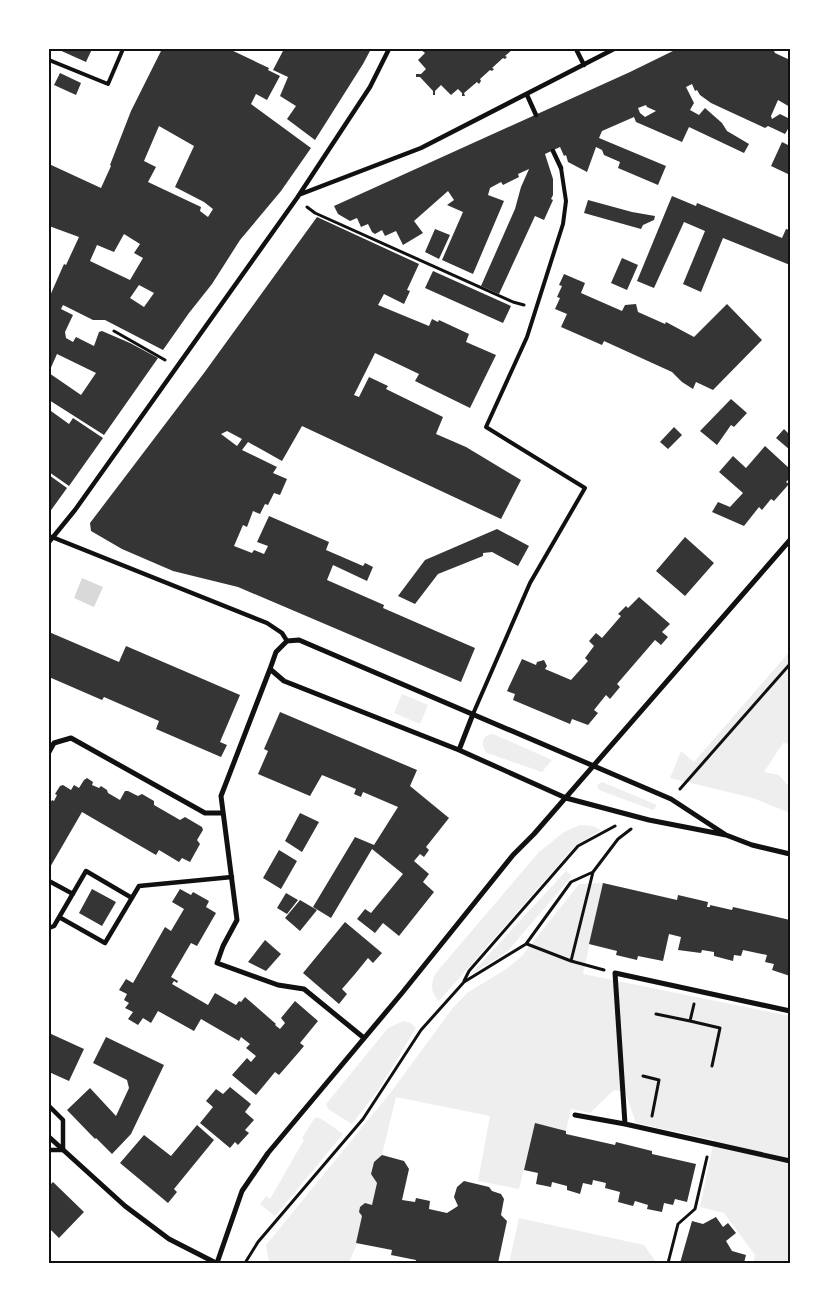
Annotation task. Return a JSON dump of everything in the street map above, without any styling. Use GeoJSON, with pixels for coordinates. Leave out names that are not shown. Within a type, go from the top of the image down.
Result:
{"type":"FeatureCollection","features":[{"type":"Feature","properties":{"kind":"street"},"geometry":{"type":"LineString","coordinates":[[287,641],[282,633],[267,623],[50,540],[75,510],[298,196],[370,87],[389,49]]}},
{"type":"Feature","properties":{"kind":"street"},"geometry":{"type":"LineString","coordinates":[[576,49],[584,65]]}},
{"type":"Feature","properties":{"kind":"street"},"geometry":{"type":"LineString","coordinates":[[298,196],[421,148],[614,49]]}},
{"type":"Feature","properties":{"kind":"street"},"geometry":{"type":"LineString","coordinates":[[527,94],[536,115]]}},
{"type":"Feature","properties":{"kind":"street"},"geometry":{"type":"LineString","coordinates":[[552,151],[561,168]]}},
{"type":"Feature","properties":{"kind":"street"},"geometry":{"type":"LineString","coordinates":[[50,1137],[125,1206],[169,1240],[217,1263],[242,1191],[268,1153],[402,994],[513,856],[566,798],[790,540]]}},
{"type":"Feature","properties":{"kind":"street"},"geometry":{"type":"LineString","coordinates":[[364,1038],[304,988],[278,985],[217,963],[223,946],[237,920],[220,796],[276,652],[287,641],[299,640],[671,799],[726,835]]}},
{"type":"Feature","properties":{"kind":"street"},"geometry":{"type":"LineString","coordinates":[[270,669],[284,681],[459,750],[566,798],[649,820],[726,835],[752,845],[790,854]]}},
{"type":"Feature","properties":{"kind":"street"},"geometry":{"type":"LineString","coordinates":[[459,750],[472,714]]}},
{"type":"Feature","properties":{"kind":"street"},"geometry":{"type":"LineString","coordinates":[[49,752],[54,744],[71,738],[205,813],[223,813]]}},
{"type":"Feature","properties":{"kind":"street"},"geometry":{"type":"LineString","coordinates":[[49,928],[54,926],[60,917],[86,871],[132,898]]}},
{"type":"Feature","properties":{"kind":"street"},"geometry":{"type":"LineString","coordinates":[[60,917],[105,943],[139,886],[232,877]]}},
{"type":"Feature","properties":{"kind":"street"},"geometry":{"type":"LineString","coordinates":[[49,881],[73,894]]}},
{"type":"Feature","properties":{"kind":"street"},"geometry":{"type":"LineString","coordinates":[[625,1124],[615,973],[790,1011]]}},
{"type":"Feature","properties":{"kind":"street"},"geometry":{"type":"LineString","coordinates":[[49,1106],[63,1120],[63,1150]]}},
{"type":"Feature","properties":{"kind":"street"},"geometry":{"type":"LineString","coordinates":[[576,1115],[649,1129],[790,1161]]}},
{"type":"Feature","properties":{"kind":"street"},"geometry":{"type":"LineString","coordinates":[[49,1150],[63,1150]]}},
{"type":"Feature","properties":{"kind":"lane"},"geometry":{"type":"LineString","coordinates":[[49,60],[108,84],[123,49]]}},
{"type":"Feature","properties":{"kind":"lane"},"geometry":{"type":"LineString","coordinates":[[472,714],[530,583],[585,488],[486,427],[527,337],[563,224],[566,202],[561,168]]}},
{"type":"Feature","properties":{"kind":"path"},"geometry":{"type":"LineString","coordinates":[[298,196],[315,213],[513,302],[536,309]]}},
{"type":"Feature","properties":{"kind":"path"},"geometry":{"type":"LineString","coordinates":[[114,331],[177,367]]}},
{"type":"Feature","properties":{"kind":"path"},"geometry":{"type":"LineString","coordinates":[[671,799],[790,664]]}},
{"type":"Feature","properties":{"kind":"path"},"geometry":{"type":"LineString","coordinates":[[464,982],[468,972],[578,846],[618,824]]}},
{"type":"Feature","properties":{"kind":"path"},"geometry":{"type":"LineString","coordinates":[[570,960],[593,872],[618,839],[632,828],[625,826]]}},
{"type":"Feature","properties":{"kind":"path"},"geometry":{"type":"LineString","coordinates":[[245,1263],[258,1242],[363,1119],[421,1030],[464,982],[526,944],[571,882],[593,872]]}},
{"type":"Feature","properties":{"kind":"path"},"geometry":{"type":"LineString","coordinates":[[526,944],[570,960],[615,973]]}},
{"type":"Feature","properties":{"kind":"path"},"geometry":{"type":"LineString","coordinates":[[690,1020],[697,990]]}},
{"type":"Feature","properties":{"kind":"path"},"geometry":{"type":"LineString","coordinates":[[656,1014],[720,1028],[712,1066]]}},
{"type":"Feature","properties":{"kind":"path"},"geometry":{"type":"LineString","coordinates":[[643,1076],[659,1080],[649,1129]]}},
{"type":"Feature","properties":{"kind":"path"},"geometry":{"type":"LineString","coordinates":[[668,1263],[678,1224],[695,1210],[710,1143]]}},
{"type":"Feature","properties":{"kind":"shaded area"},"geometry":{"type":"Polygon","coordinates":[[[82,578],[103,587],[94,607],[74,598],[82,578]]]}},
{"type":"Feature","properties":{"kind":"shaded area"},"geometry":{"type":"Polygon","coordinates":[[[790,651],[790,744],[783,743],[764,772],[779,775],[790,788],[790,813],[753,798],[670,778],[681,751],[694,762],[790,651]]]}},
{"type":"Feature","properties":{"kind":"shaded area"},"geometry":{"type":"Polygon","coordinates":[[[402,694],[428,705],[420,724],[394,713],[402,694]]]}},
{"type":"Feature","properties":{"kind":"shaded area"},"geometry":{"type":"Polygon","coordinates":[[[490,734],[552,760],[542,772],[487,753],[483,742],[490,734]]]}},
{"type":"Feature","properties":{"kind":"shaded area"},"geometry":{"type":"Polygon","coordinates":[[[602,782],[657,805],[653,810],[599,790],[597,785],[602,782]]]}},
{"type":"Feature","properties":{"kind":"shaded area"},"geometry":{"type":"Polygon","coordinates":[[[580,825],[593,826],[601,830],[575,846],[439,1001],[434,995],[432,988],[435,974],[539,852],[564,832],[580,825]]]}},
{"type":"Feature","properties":{"kind":"shaded area"},"geometry":{"type":"Polygon","coordinates":[[[566,871],[572,876],[507,952],[470,975],[566,871]]]}},
{"type":"Feature","properties":{"kind":"shaded area"},"geometry":{"type":"Polygon","coordinates":[[[603,883],[583,974],[790,1016],[790,1263],[753,1263],[755,1255],[724,1213],[700,1207],[714,1140],[636,1123],[625,1092],[614,1090],[590,1113],[571,1109],[566,1131],[535,1124],[519,1189],[478,1181],[490,1116],[396,1097],[382,1155],[374,1162],[371,1174],[377,1183],[372,1205],[360,1207],[359,1212],[362,1216],[356,1246],[349,1263],[269,1262],[266,1245],[391,1092],[452,1009],[467,993],[506,969],[522,956],[579,884],[603,883]]]}},
{"type":"Feature","properties":{"kind":"shaded area"},"geometry":{"type":"Polygon","coordinates":[[[404,1021],[411,1023],[416,1028],[379,1089],[352,1124],[328,1109],[326,1104],[388,1028],[404,1021]]]}},
{"type":"Feature","properties":{"kind":"shaded area"},"geometry":{"type":"Polygon","coordinates":[[[317,1117],[343,1134],[275,1216],[260,1204],[266,1196],[270,1199],[304,1140],[302,1138],[317,1117]]]}},
{"type":"Feature","properties":{"kind":"shaded area"},"geometry":{"type":"Polygon","coordinates":[[[519,1218],[644,1245],[656,1262],[539,1263],[534,1261],[533,1263],[509,1263],[519,1218]]]}},
{"type":"Feature","properties":{"kind":"building"},"geometry":{"type":"Polygon","coordinates":[[[57,49],[92,49],[86,62],[57,49]]]}},
{"type":"Feature","properties":{"kind":"building"},"geometry":{"type":"Polygon","coordinates":[[[162,49],[229,49],[269,68],[268,70],[280,76],[267,100],[256,94],[251,104],[311,148],[281,191],[240,240],[212,284],[163,350],[105,320],[93,320],[63,305],[61,309],[73,315],[65,332],[66,338],[73,342],[76,337],[94,346],[99,332],[102,331],[158,358],[104,435],[49,400],[49,373],[81,395],[96,373],[57,354],[49,372],[49,298],[64,264],[66,265],[79,237],[49,226],[49,164],[101,188],[131,111],[162,49]],[[159,126],[144,161],[156,167],[148,182],[201,207],[200,211],[208,217],[213,209],[204,202],[175,187],[194,146],[159,126]],[[124,234],[114,252],[97,245],[90,261],[130,280],[143,258],[134,253],[140,244],[124,234]],[[139,285],[130,298],[144,307],[154,293],[139,285]]]}},
{"type":"Feature","properties":{"kind":"building"},"geometry":{"type":"Polygon","coordinates":[[[284,49],[371,49],[315,140],[287,119],[296,106],[280,96],[288,77],[273,70],[284,49]]]}},
{"type":"Feature","properties":{"kind":"building"},"geometry":{"type":"Polygon","coordinates":[[[420,49],[513,49],[505,56],[507,57],[505,59],[503,58],[492,68],[494,69],[492,71],[490,70],[480,79],[479,84],[477,82],[464,93],[465,96],[462,96],[458,89],[451,95],[441,85],[435,91],[435,95],[433,95],[433,91],[420,77],[416,77],[416,74],[421,74],[426,69],[418,60],[425,53],[420,49]]]}},
{"type":"Feature","properties":{"kind":"building"},"geometry":{"type":"Polygon","coordinates":[[[677,49],[773,49],[775,53],[790,60],[790,107],[778,100],[771,116],[772,119],[780,114],[790,119],[790,130],[788,129],[785,134],[768,126],[765,128],[711,103],[700,95],[697,90],[695,91],[692,84],[686,87],[694,103],[690,110],[699,115],[705,108],[722,123],[727,131],[749,144],[744,153],[689,127],[682,142],[636,122],[634,117],[602,131],[599,138],[666,166],[658,185],[618,168],[620,162],[604,155],[602,150],[596,147],[587,172],[568,162],[566,155],[564,156],[560,147],[545,154],[553,179],[553,195],[551,199],[553,200],[544,220],[535,216],[499,294],[481,286],[515,209],[521,187],[529,169],[518,174],[519,177],[503,185],[501,182],[490,188],[488,195],[504,201],[473,274],[442,260],[463,212],[447,205],[454,200],[448,191],[414,221],[423,233],[403,245],[396,231],[385,236],[382,230],[375,234],[368,224],[361,227],[357,218],[350,221],[338,214],[334,206],[677,49]],[[646,105],[638,108],[645,117],[656,111],[646,105]]]}},
{"type":"Feature","properties":{"kind":"building"},"geometry":{"type":"Polygon","coordinates":[[[60,73],[81,83],[76,95],[54,85],[60,73]]]}},
{"type":"Feature","properties":{"kind":"building"},"geometry":{"type":"Polygon","coordinates":[[[782,142],[790,146],[790,175],[771,166],[782,142]]]}},
{"type":"Feature","properties":{"kind":"building"},"geometry":{"type":"Polygon","coordinates":[[[672,196],[696,206],[697,203],[782,238],[786,229],[790,230],[790,265],[723,238],[701,292],[683,284],[705,231],[684,222],[654,288],[637,281],[672,196]]]}},
{"type":"Feature","properties":{"kind":"building"},"geometry":{"type":"Polygon","coordinates":[[[588,200],[655,216],[654,220],[643,225],[641,229],[584,213],[588,200]]]}},
{"type":"Feature","properties":{"kind":"building"},"geometry":{"type":"Polygon","coordinates":[[[317,217],[419,264],[407,290],[410,291],[404,304],[384,294],[378,305],[429,326],[432,319],[438,322],[439,320],[469,334],[466,342],[496,355],[470,408],[415,381],[419,374],[375,353],[354,395],[359,397],[369,377],[388,386],[386,389],[443,417],[436,434],[466,447],[521,480],[501,519],[302,426],[282,461],[248,442],[242,450],[277,467],[273,473],[287,479],[280,495],[274,493],[268,505],[265,504],[260,514],[253,511],[247,527],[243,525],[234,546],[252,553],[254,550],[264,554],[268,546],[257,542],[269,516],[329,542],[326,550],[363,566],[365,563],[373,567],[367,581],[333,565],[327,580],[384,605],[383,608],[475,648],[461,682],[238,587],[173,571],[122,549],[91,531],[90,523],[204,373],[317,217]],[[227,431],[221,434],[237,446],[242,439],[227,431]]]}},
{"type":"Feature","properties":{"kind":"building"},"geometry":{"type":"Polygon","coordinates":[[[435,229],[450,235],[439,259],[425,252],[435,229]]]}},
{"type":"Feature","properties":{"kind":"building"},"geometry":{"type":"Polygon","coordinates":[[[622,258],[638,265],[627,290],[611,283],[622,258]]]}},
{"type":"Feature","properties":{"kind":"building"},"geometry":{"type":"Polygon","coordinates":[[[433,271],[511,306],[503,323],[425,288],[433,271]]]}},
{"type":"Feature","properties":{"kind":"building"},"geometry":{"type":"Polygon","coordinates":[[[564,274],[585,283],[581,293],[622,311],[625,305],[636,304],[638,312],[665,324],[666,322],[694,337],[727,304],[762,340],[713,390],[696,382],[693,389],[672,372],[604,341],[602,345],[561,327],[567,314],[555,309],[560,298],[557,297],[562,286],[559,285],[564,274]]]}},
{"type":"Feature","properties":{"kind":"building"},"geometry":{"type":"Polygon","coordinates":[[[731,399],[747,413],[734,427],[731,425],[717,445],[700,431],[731,399]]]}},
{"type":"Feature","properties":{"kind":"building"},"geometry":{"type":"Polygon","coordinates":[[[51,411],[69,424],[73,418],[103,438],[69,486],[49,472],[49,412],[51,411]]]}},
{"type":"Feature","properties":{"kind":"building"},"geometry":{"type":"Polygon","coordinates":[[[674,427],[682,435],[668,449],[660,442],[674,427]]]}},
{"type":"Feature","properties":{"kind":"building"},"geometry":{"type":"Polygon","coordinates":[[[784,429],[790,435],[790,450],[776,438],[784,429]]]}},
{"type":"Feature","properties":{"kind":"building"},"geometry":{"type":"Polygon","coordinates":[[[765,446],[790,469],[790,478],[786,482],[789,484],[774,501],[771,499],[762,510],[759,507],[744,526],[712,512],[718,502],[730,507],[743,493],[719,472],[733,456],[746,468],[765,446]]]}},
{"type":"Feature","properties":{"kind":"building"},"geometry":{"type":"Polygon","coordinates":[[[49,475],[67,488],[49,513],[49,475]]]}},
{"type":"Feature","properties":{"kind":"building"},"geometry":{"type":"Polygon","coordinates":[[[497,529],[529,546],[518,566],[492,552],[483,553],[483,556],[438,574],[415,604],[398,596],[425,560],[497,529]]]}},
{"type":"Feature","properties":{"kind":"building"},"geometry":{"type":"Polygon","coordinates":[[[685,537],[714,563],[685,596],[656,571],[685,537]]]}},
{"type":"Feature","properties":{"kind":"building"},"geometry":{"type":"Polygon","coordinates":[[[639,597],[670,624],[662,632],[668,637],[661,645],[655,640],[617,684],[620,687],[610,699],[606,695],[594,710],[598,713],[588,725],[572,719],[570,724],[513,700],[515,694],[507,691],[522,659],[536,665],[537,662],[544,660],[547,666],[545,669],[571,680],[588,661],[585,658],[594,646],[589,641],[596,633],[602,638],[621,616],[618,614],[626,606],[628,608],[639,597]]]}},
{"type":"Feature","properties":{"kind":"building"},"geometry":{"type":"Polygon","coordinates":[[[49,632],[119,662],[126,646],[240,695],[220,742],[227,745],[221,757],[156,729],[159,721],[104,697],[102,700],[49,677],[49,632]]]}},
{"type":"Feature","properties":{"kind":"building"},"geometry":{"type":"Polygon","coordinates":[[[280,712],[417,770],[410,786],[449,818],[426,847],[429,850],[424,857],[420,854],[414,861],[429,874],[423,882],[434,892],[399,936],[383,923],[375,933],[357,919],[365,909],[371,913],[403,874],[372,849],[331,918],[313,907],[355,837],[374,845],[398,807],[363,792],[361,797],[354,794],[356,789],[322,775],[310,796],[258,774],[268,751],[264,749],[280,712]]]}},
{"type":"Feature","properties":{"kind":"building"},"geometry":{"type":"Polygon","coordinates":[[[87,778],[93,782],[92,785],[99,788],[101,786],[120,800],[125,791],[138,796],[142,794],[154,801],[154,805],[180,820],[185,817],[202,827],[203,830],[197,840],[200,844],[190,862],[182,858],[179,862],[159,850],[156,855],[82,812],[49,869],[49,805],[52,800],[54,801],[57,795],[55,794],[60,786],[63,785],[71,790],[74,785],[79,788],[87,778]]]}},
{"type":"Feature","properties":{"kind":"building"},"geometry":{"type":"Polygon","coordinates":[[[300,813],[319,822],[302,852],[285,841],[300,813]]]}},
{"type":"Feature","properties":{"kind":"building"},"geometry":{"type":"Polygon","coordinates":[[[279,850],[297,861],[281,889],[263,878],[279,850]]]}},
{"type":"Feature","properties":{"kind":"building"},"geometry":{"type":"Polygon","coordinates":[[[603,883],[677,900],[678,895],[708,902],[707,907],[710,907],[710,905],[732,910],[733,907],[790,920],[790,976],[772,970],[774,964],[765,962],[767,955],[743,950],[741,956],[734,955],[733,961],[714,956],[714,952],[702,950],[701,953],[678,950],[681,937],[669,934],[663,961],[638,956],[637,960],[616,955],[617,951],[589,944],[603,883]]]}},
{"type":"Feature","properties":{"kind":"building"},"geometry":{"type":"Polygon","coordinates":[[[92,889],[116,902],[102,926],[79,913],[92,889]]]}},
{"type":"Feature","properties":{"kind":"building"},"geometry":{"type":"Polygon","coordinates":[[[180,889],[191,895],[193,892],[209,901],[206,907],[216,913],[197,946],[191,943],[171,977],[178,981],[177,983],[174,981],[172,984],[208,1005],[215,993],[236,1005],[245,997],[280,1029],[285,1023],[281,1018],[295,1001],[318,1021],[300,1043],[304,1046],[299,1052],[279,1075],[275,1072],[256,1095],[232,1075],[247,1058],[251,1062],[256,1056],[246,1048],[250,1044],[241,1037],[239,1041],[201,1019],[194,1031],[158,1011],[151,1023],[143,1018],[138,1025],[128,1019],[133,1012],[125,1008],[129,1003],[124,1000],[127,994],[119,990],[126,979],[133,983],[165,927],[171,931],[184,909],[172,902],[180,889]]]}},
{"type":"Feature","properties":{"kind":"building"},"geometry":{"type":"Polygon","coordinates":[[[286,893],[298,900],[287,914],[277,908],[286,893]]]}},
{"type":"Feature","properties":{"kind":"building"},"geometry":{"type":"Polygon","coordinates":[[[300,900],[317,910],[300,931],[285,918],[300,900]]]}},
{"type":"Feature","properties":{"kind":"building"},"geometry":{"type":"Polygon","coordinates":[[[345,922],[382,953],[373,963],[368,958],[342,989],[347,994],[339,1004],[303,973],[345,922]]]}},
{"type":"Feature","properties":{"kind":"building"},"geometry":{"type":"Polygon","coordinates":[[[265,940],[281,954],[266,971],[248,962],[265,940]]]}},
{"type":"Feature","properties":{"kind":"building"},"geometry":{"type":"Polygon","coordinates":[[[49,1033],[84,1049],[69,1081],[49,1072],[49,1033]]]}},
{"type":"Feature","properties":{"kind":"building"},"geometry":{"type":"Polygon","coordinates":[[[106,1037],[164,1065],[131,1134],[112,1154],[67,1110],[90,1088],[116,1116],[129,1088],[127,1080],[93,1063],[106,1037]]]}},
{"type":"Feature","properties":{"kind":"building"},"geometry":{"type":"Polygon","coordinates":[[[230,1087],[251,1104],[245,1112],[254,1120],[245,1130],[249,1133],[238,1145],[235,1142],[230,1148],[200,1123],[213,1107],[206,1101],[216,1089],[223,1094],[230,1087]]]}},
{"type":"Feature","properties":{"kind":"building"},"geometry":{"type":"Polygon","coordinates":[[[535,1123],[566,1131],[566,1134],[615,1145],[616,1142],[652,1151],[652,1154],[696,1164],[687,1202],[675,1199],[673,1205],[664,1203],[662,1212],[647,1209],[648,1205],[635,1201],[633,1206],[618,1202],[620,1192],[605,1188],[606,1183],[593,1180],[592,1185],[583,1183],[580,1194],[567,1190],[567,1186],[552,1182],[551,1187],[536,1184],[538,1173],[524,1170],[535,1123]]]}},
{"type":"Feature","properties":{"kind":"building"},"geometry":{"type":"Polygon","coordinates":[[[197,1125],[214,1140],[174,1189],[177,1192],[168,1203],[120,1163],[144,1135],[171,1156],[197,1125]]]}},
{"type":"Feature","properties":{"kind":"building"},"geometry":{"type":"Polygon","coordinates":[[[382,1155],[404,1161],[409,1169],[402,1200],[415,1202],[416,1198],[430,1201],[429,1209],[447,1213],[458,1206],[454,1197],[457,1187],[464,1181],[489,1187],[492,1191],[501,1194],[504,1199],[501,1215],[507,1221],[498,1263],[415,1263],[416,1260],[391,1255],[392,1250],[356,1243],[362,1216],[359,1212],[360,1207],[365,1203],[372,1205],[377,1183],[371,1174],[374,1162],[382,1155]]]}},
{"type":"Feature","properties":{"kind":"building"},"geometry":{"type":"Polygon","coordinates":[[[53,1182],[84,1212],[59,1238],[49,1228],[49,1186],[53,1182]]]}},
{"type":"Feature","properties":{"kind":"building"},"geometry":{"type":"Polygon","coordinates":[[[716,1217],[723,1227],[728,1223],[736,1233],[726,1241],[732,1251],[746,1255],[744,1263],[680,1263],[692,1221],[703,1224],[716,1217]]]}}]}
